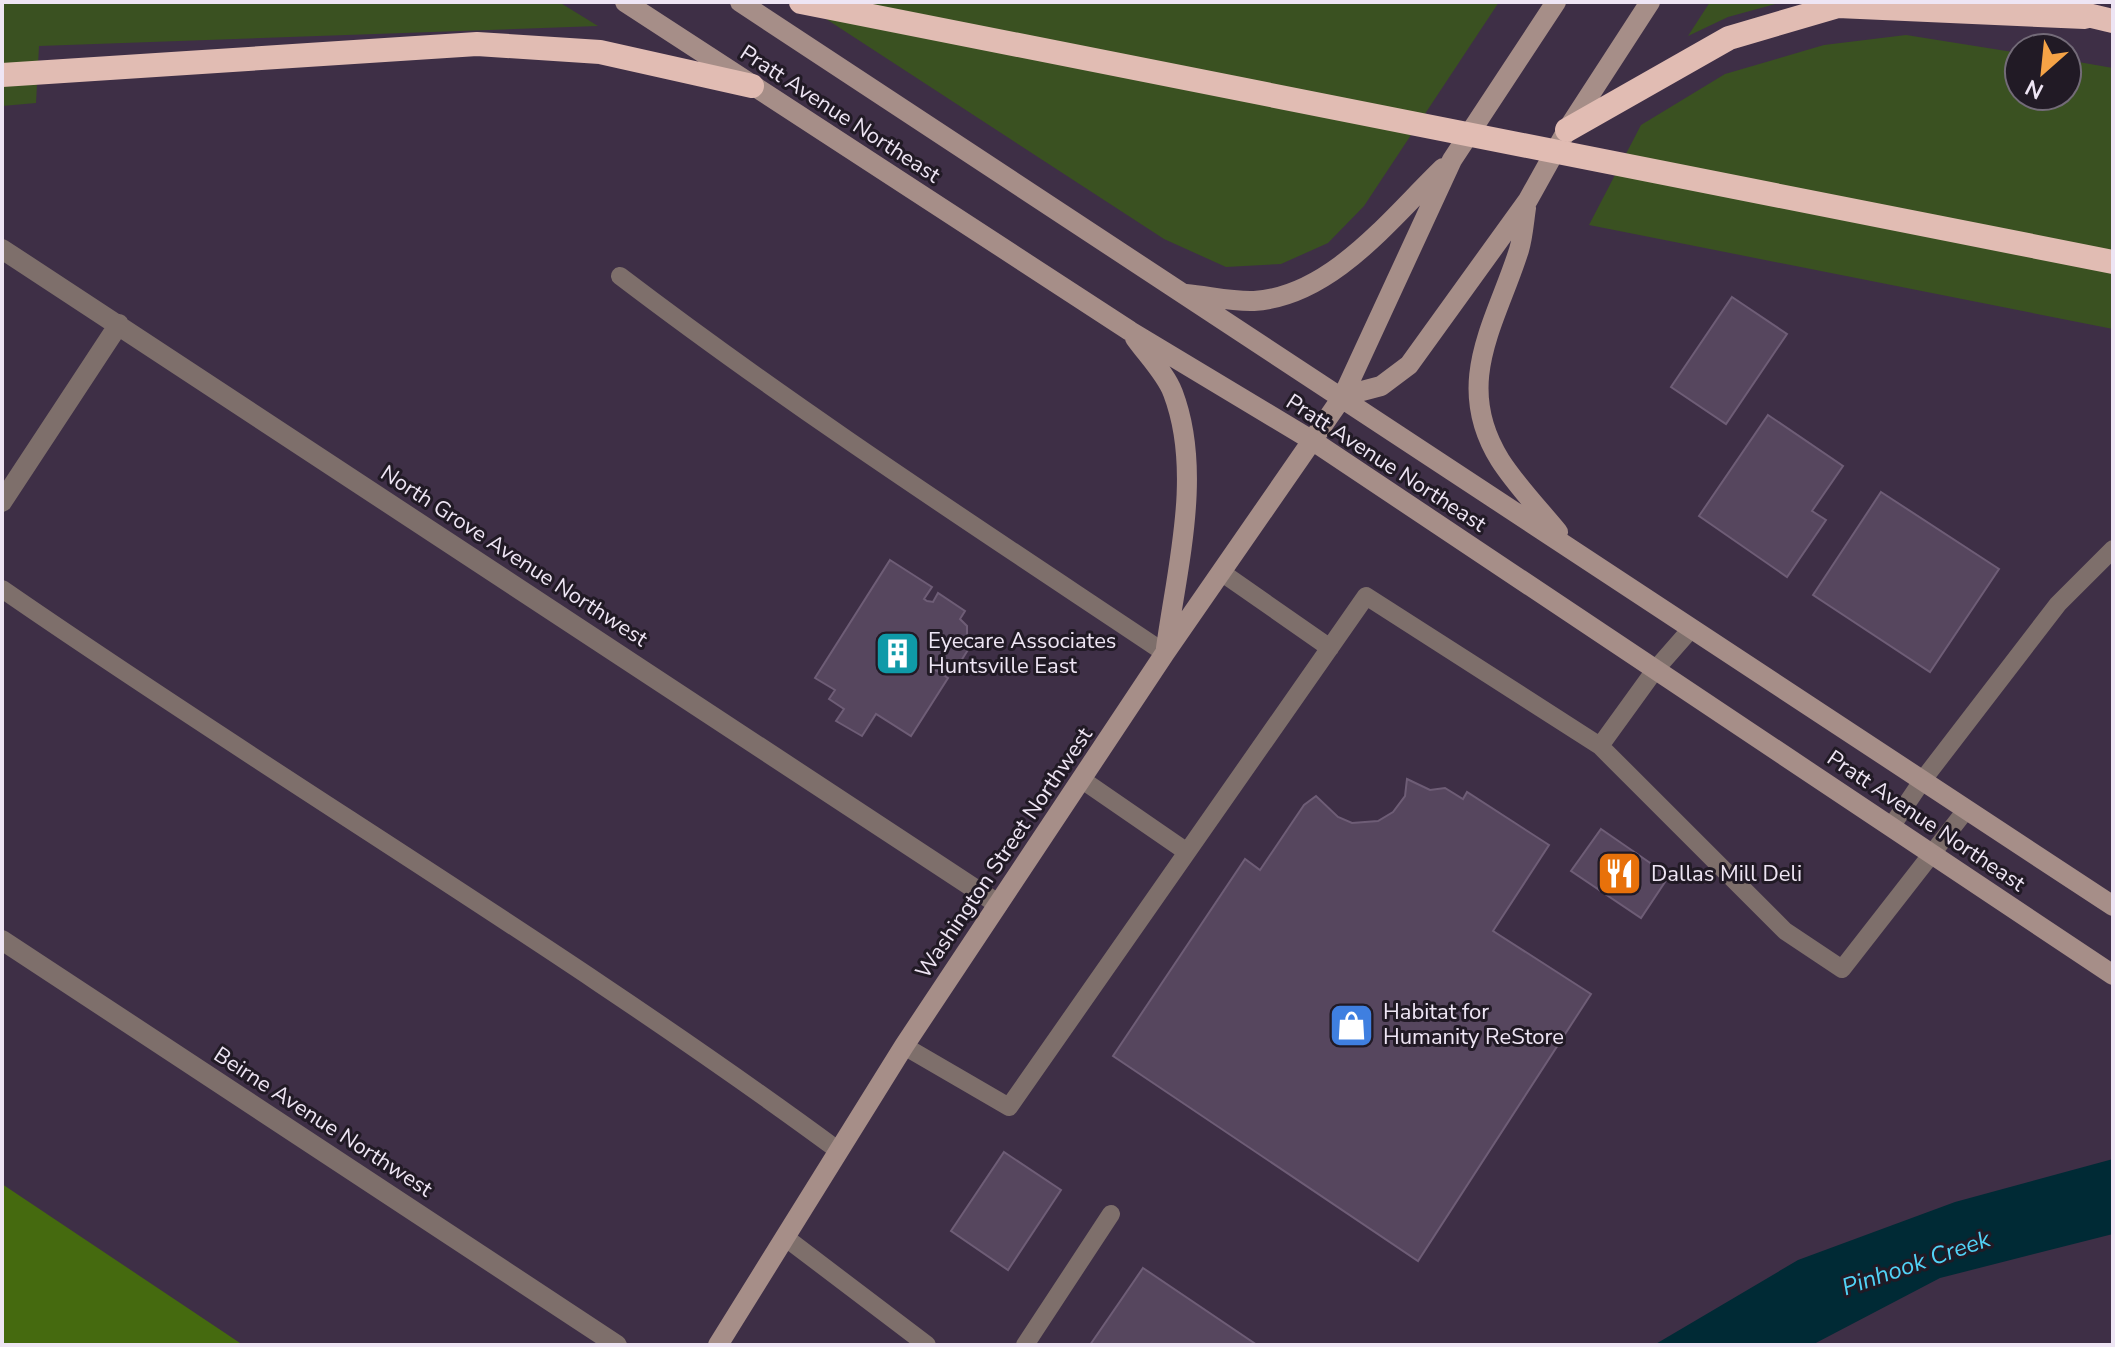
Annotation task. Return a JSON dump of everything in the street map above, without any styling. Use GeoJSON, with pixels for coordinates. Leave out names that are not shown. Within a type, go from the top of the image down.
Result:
{"type":"FeatureCollection","features":[{"type":"Feature","properties":{"kind":"highway"},"geometry":{"type":"LineString","coordinates":[[801,2],[2113,262]]}},
{"type":"Feature","properties":{"kind":"highway"},"geometry":{"type":"LineString","coordinates":[[2051,2],[2085,17]]}},
{"type":"Feature","properties":{"kind":"highway"},"geometry":{"type":"LineString","coordinates":[[1567,130],[1729,38],[1838,6],[2085,17],[2113,21]]}},
{"type":"Feature","properties":{"kind":"highway"},"geometry":{"type":"LineString","coordinates":[[2,75],[477,44],[600,52],[752,86]]}},
{"type":"Feature","properties":{"kind":"main road","name":"Pratt Avenue Northeast"},"geometry":{"type":"LineString","coordinates":[[625,2],[1130,331],[1313,441],[2113,975]]}},
{"type":"Feature","properties":{"kind":"main road","name":"Pratt Avenue Northeast"},"geometry":{"type":"LineString","coordinates":[[740,2],[1265,349],[1343,396],[2113,906]]}},
{"type":"Feature","properties":{"kind":"main road","name":"Washington Street Northwest"},"geometry":{"type":"LineString","coordinates":[[718,1345],[904,1046],[1165,653],[1343,396],[1452,160],[1556,2]]}},
{"type":"Feature","properties":{"kind":"main road"},"geometry":{"type":"LineString","coordinates":[[1343,396],[1381,386],[1409,365],[1528,200],[1567,130],[1650,2]]}},
{"type":"Feature","properties":{"kind":"main road"},"geometry":{"type":"LineString","coordinates":[[1185,294],[1254,301],[1320,280],[1364,244],[1452,160]]}},
{"type":"Feature","properties":{"kind":"main road"},"geometry":{"type":"LineString","coordinates":[[1528,200],[1519,249],[1484,344],[1478,387],[1481,410],[1499,459],[1570,548]]}},
{"type":"Feature","properties":{"kind":"main road"},"geometry":{"type":"LineString","coordinates":[[1130,331],[1172,392],[1184,443],[1185,514],[1165,653]]}},
{"type":"Feature","properties":{"kind":"street","name":"North Grove Avenue Northwest"},"geometry":{"type":"LineString","coordinates":[[2,249],[998,904]]}},
{"type":"Feature","properties":{"kind":"street"},"geometry":{"type":"LineString","coordinates":[[2,502],[119,324]]}},
{"type":"Feature","properties":{"kind":"street","name":"Beirne Avenue Northwest"},"geometry":{"type":"LineString","coordinates":[[2,940],[617,1345]]}},
{"type":"Feature","properties":{"kind":"lane"},"geometry":{"type":"LineString","coordinates":[[620,276],[701,337],[870,455],[1165,653]]}},
{"type":"Feature","properties":{"kind":"lane"},"geometry":{"type":"LineString","coordinates":[[1891,827],[1922,781],[2058,604],[2113,549]]}},
{"type":"Feature","properties":{"kind":"lane"},"geometry":{"type":"LineString","coordinates":[[1221,572],[1330,648]]}},
{"type":"Feature","properties":{"kind":"lane"},"geometry":{"type":"LineString","coordinates":[[2,589],[169,705],[732,1073],[839,1151]]}},
{"type":"Feature","properties":{"kind":"lane"},"geometry":{"type":"LineString","coordinates":[[904,1046],[1009,1107],[1366,596],[1600,746],[1785,931],[1842,969],[1966,810]]}},
{"type":"Feature","properties":{"kind":"lane"},"geometry":{"type":"LineString","coordinates":[[1600,746],[1655,670],[1691,629]]}},
{"type":"Feature","properties":{"kind":"lane"},"geometry":{"type":"LineString","coordinates":[[1081,779],[1187,852]]}},
{"type":"Feature","properties":{"kind":"lane"},"geometry":{"type":"LineString","coordinates":[[1025,1345],[1111,1214]]}},
{"type":"Feature","properties":{"kind":"lane"},"geometry":{"type":"LineString","coordinates":[[786,1238],[927,1345]]}},
{"type":"Feature","properties":{"kind":"green space"},"geometry":{"type":"Polygon","coordinates":[[[2,2],[559,2],[598,26],[39,46],[36,103],[2,106],[2,2]]]}},
{"type":"Feature","properties":{"kind":"green space"},"geometry":{"type":"Polygon","coordinates":[[[800,2],[1499,2],[1364,206],[1328,243],[1281,264],[1226,267],[1164,239],[800,2]]]}},
{"type":"Feature","properties":{"kind":"green space"},"geometry":{"type":"Polygon","coordinates":[[[1710,2],[1783,2],[1728,17],[1688,36],[1710,2]]]}},
{"type":"Feature","properties":{"kind":"green space"},"geometry":{"type":"Polygon","coordinates":[[[1906,35],[2003,50],[2003,112],[2083,112],[2083,63],[2113,68],[2113,329],[1589,225],[1641,125],[1725,74],[1824,45],[1906,35]]]}},
{"type":"Feature","properties":{"kind":"green space"},"geometry":{"type":"Polygon","coordinates":[[[2,1184],[243,1345],[2,1345],[2,1184]]]}},
{"type":"Feature","properties":{"kind":"water","name":"Pinhook Creek"},"geometry":{"type":"Polygon","coordinates":[[[2113,1159],[2113,1234],[1940,1278],[1812,1345],[1654,1345],[1798,1260],[1955,1202],[2113,1159]]]}},
{"type":"Feature","properties":{"kind":"building"},"geometry":{"type":"Polygon","coordinates":[[[1732,297],[1787,334],[1726,424],[1671,387],[1732,297]]]}},
{"type":"Feature","properties":{"kind":"building"},"geometry":{"type":"Polygon","coordinates":[[[1768,415],[1843,466],[1812,511],[1826,520],[1787,577],[1699,516],[1768,415]]]}},
{"type":"Feature","properties":{"kind":"building"},"geometry":{"type":"Polygon","coordinates":[[[1881,492],[1999,569],[1930,672],[1813,595],[1881,492]]]}},
{"type":"Feature","properties":{"kind":"building","name":"Eyecare Associates Huntsville East"},"geometry":{"type":"Polygon","coordinates":[[[890,560],[932,587],[924,599],[933,602],[938,593],[965,611],[960,619],[967,626],[967,642],[971,645],[956,669],[947,664],[943,671],[937,671],[948,678],[911,736],[876,714],[862,736],[836,721],[844,709],[829,699],[835,690],[815,678],[890,560]]]}},
{"type":"Feature","properties":{"kind":"building","name":"Habitat for Humanity ReStore"},"geometry":{"type":"Polygon","coordinates":[[[1407,779],[1430,790],[1445,788],[1463,799],[1467,792],[1549,845],[1493,931],[1591,994],[1418,1261],[1113,1056],[1245,859],[1260,870],[1304,805],[1316,796],[1338,817],[1352,823],[1378,821],[1393,812],[1405,796],[1407,779]]]}},
{"type":"Feature","properties":{"kind":"building","name":"Dallas Mill Deli"},"geometry":{"type":"Polygon","coordinates":[[[1601,829],[1669,876],[1641,918],[1571,871],[1601,829]]]}},
{"type":"Feature","properties":{"kind":"building"},"geometry":{"type":"Polygon","coordinates":[[[1004,1152],[1061,1190],[1008,1270],[951,1231],[1004,1152]]]}},
{"type":"Feature","properties":{"kind":"building"},"geometry":{"type":"Polygon","coordinates":[[[1143,1268],[1257,1345],[1090,1345],[1143,1268]]]}},
{"type":"Feature","properties":{"kind":"place","name":"Eyecare Associates Huntsville East"},"geometry":{"type":"Point","coordinates":[897,654]}},
{"type":"Feature","properties":{"kind":"place","name":"Dallas Mill Deli"},"geometry":{"type":"Point","coordinates":[1620,874]}},
{"type":"Feature","properties":{"kind":"place","name":"Habitat for Humanity ReStore"},"geometry":{"type":"Point","coordinates":[1352,1025]}}]}
